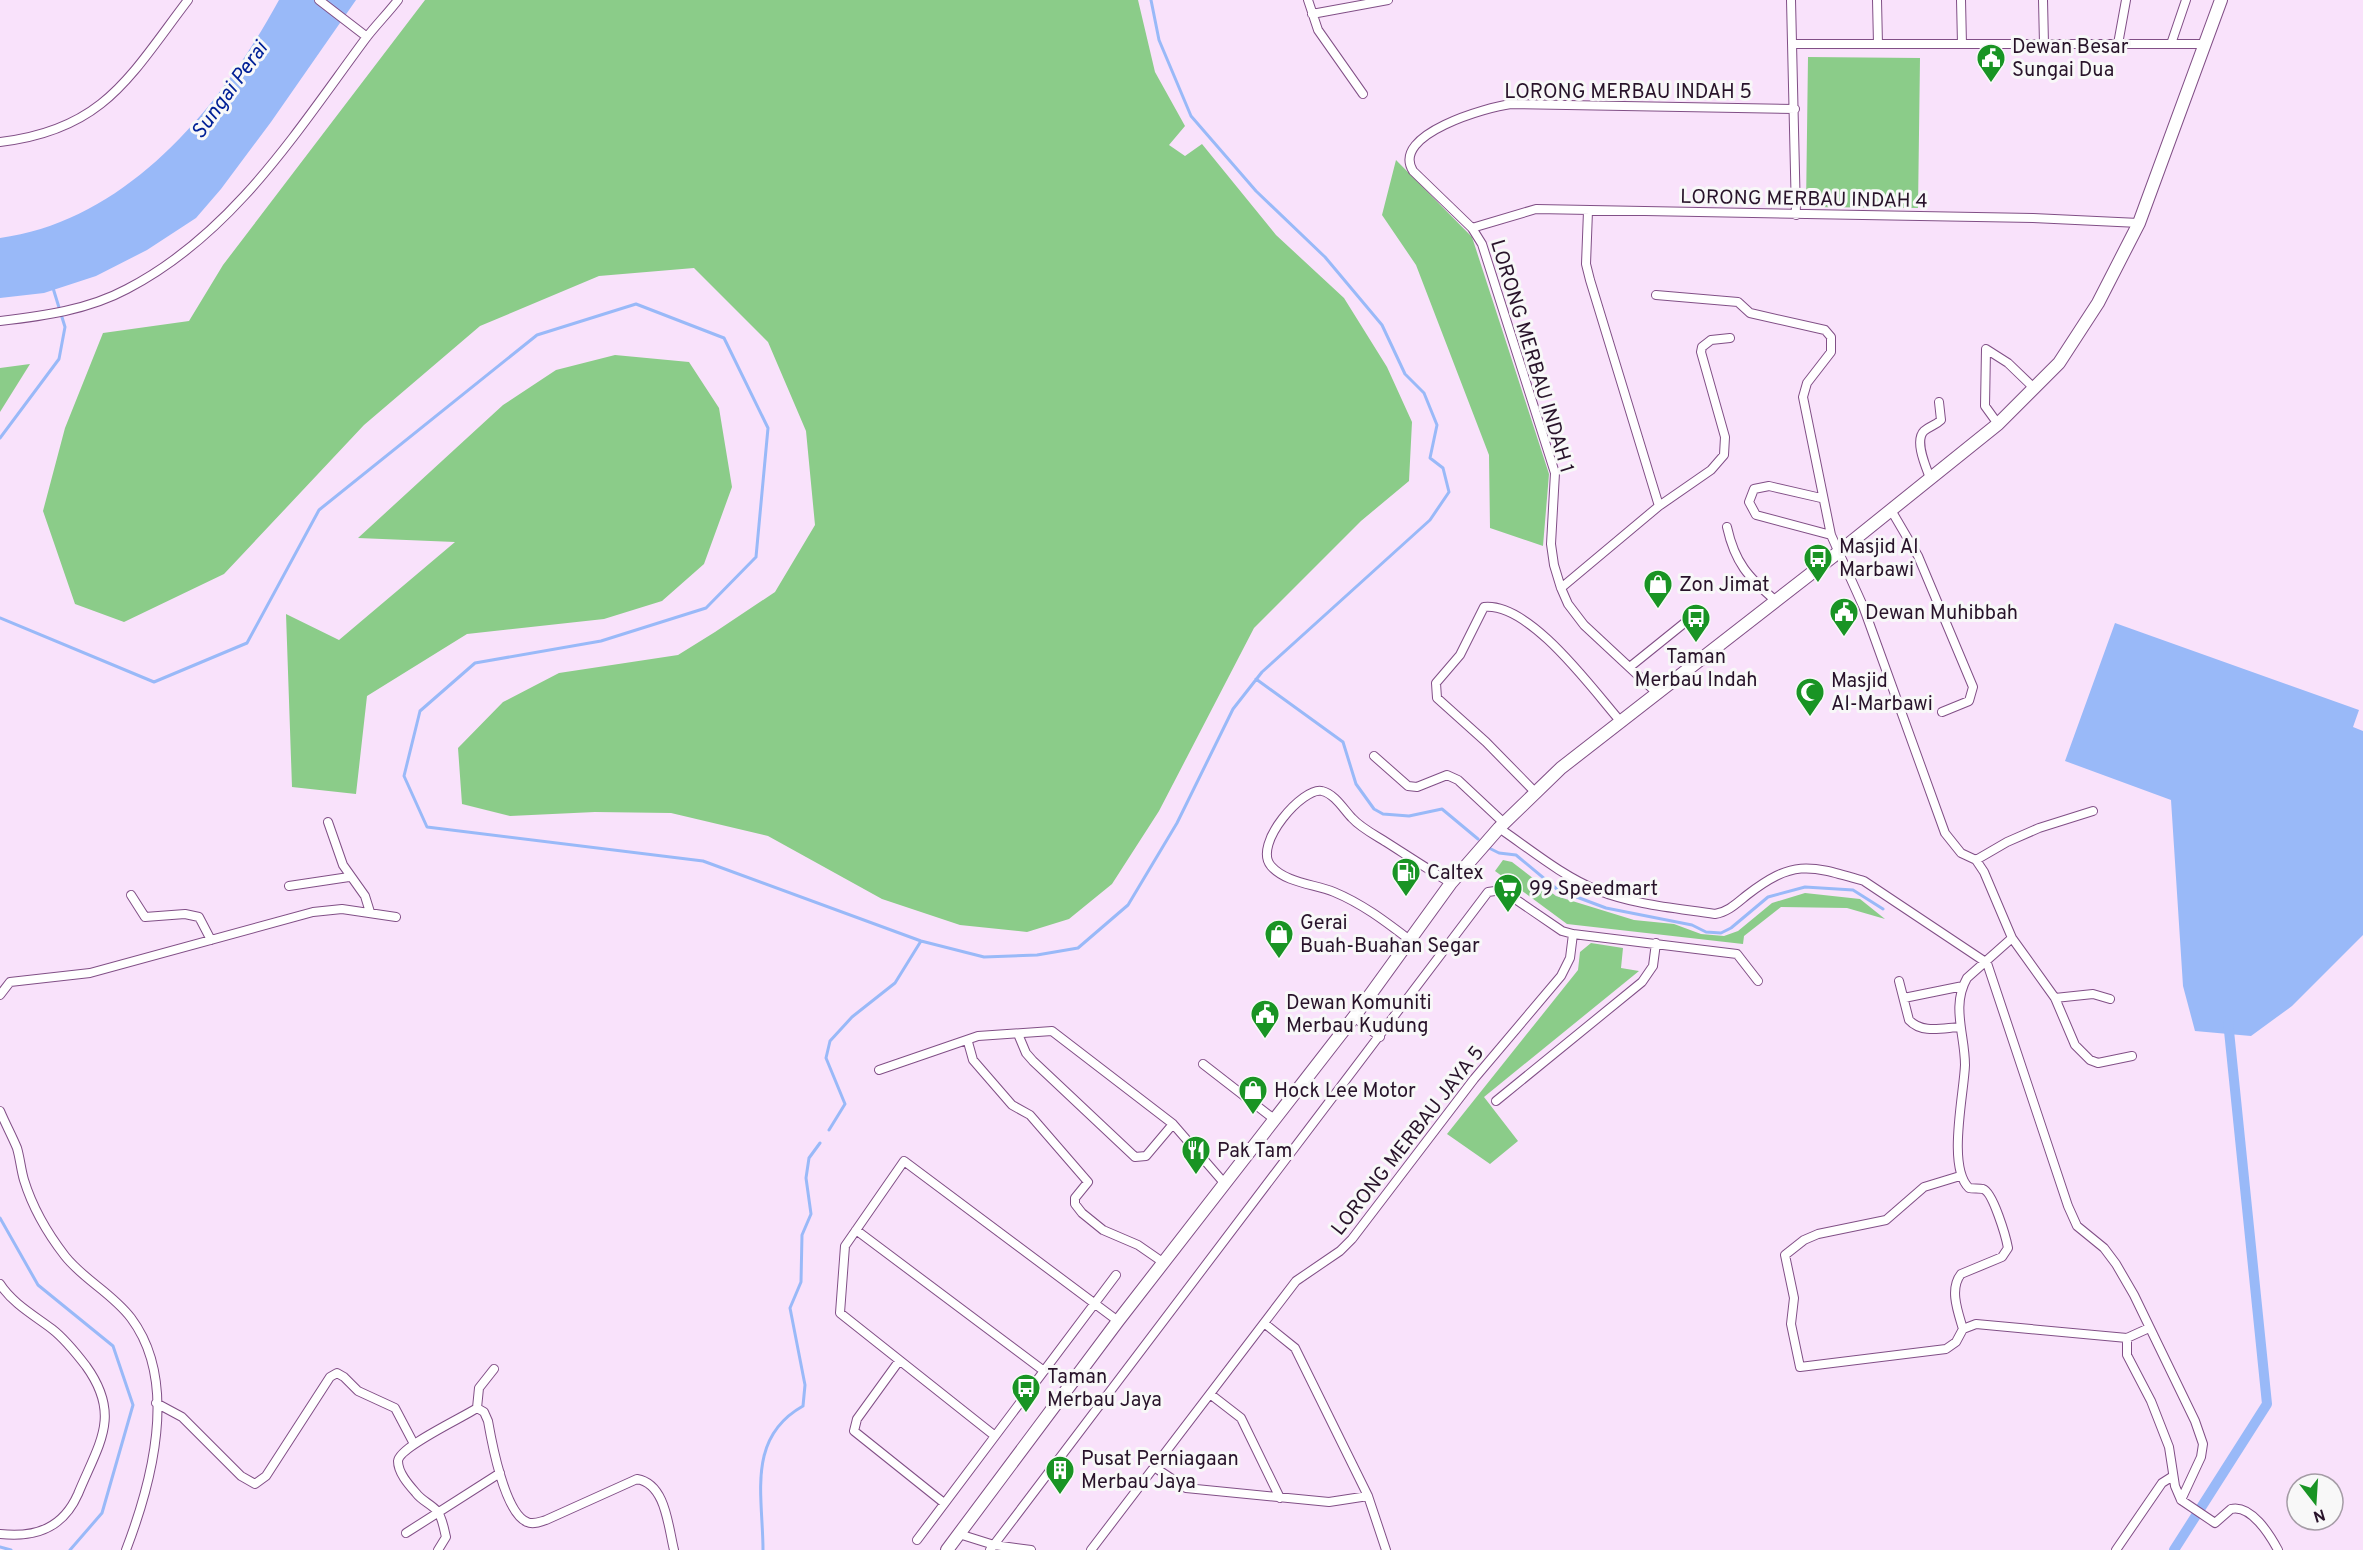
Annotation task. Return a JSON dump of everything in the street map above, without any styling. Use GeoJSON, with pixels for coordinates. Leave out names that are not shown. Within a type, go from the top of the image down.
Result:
{"type":"FeatureCollection","features":[{"type":"Feature","properties":{"kind":"main road"},"geometry":{"type":"LineString","coordinates":[[947,1550],[1118,1321],[1354,1017],[1451,884],[1501,825],[1534,792],[1998,424],[2035,389],[2079,336],[2122,260],[2139,223],[2221,0]]}},
{"type":"Feature","properties":{"kind":"street"},"geometry":{"type":"LineString","coordinates":[[0,142],[48,132],[77,121],[95,110],[118,92],[188,0]]}},
{"type":"Feature","properties":{"kind":"street"},"geometry":{"type":"LineString","coordinates":[[319,0],[367,37]]}},
{"type":"Feature","properties":{"kind":"street"},"geometry":{"type":"LineString","coordinates":[[0,321],[46,315],[91,304],[126,290],[174,261],[233,210],[332,87],[367,37],[398,0]]}},
{"type":"Feature","properties":{"kind":"street"},"geometry":{"type":"LineString","coordinates":[[1308,0],[1318,30],[1363,94]]}},
{"type":"Feature","properties":{"kind":"street"},"geometry":{"type":"LineString","coordinates":[[1312,14],[1388,0]]}},
{"type":"Feature","properties":{"kind":"street"},"geometry":{"type":"LineString","coordinates":[[1791,0],[1796,215]]}},
{"type":"Feature","properties":{"kind":"street"},"geometry":{"type":"LineString","coordinates":[[1877,0],[1878,44]]}},
{"type":"Feature","properties":{"kind":"street"},"geometry":{"type":"LineString","coordinates":[[1961,0],[1962,44]]}},
{"type":"Feature","properties":{"kind":"street"},"geometry":{"type":"LineString","coordinates":[[2043,0],[2044,44]]}},
{"type":"Feature","properties":{"kind":"street"},"geometry":{"type":"LineString","coordinates":[[2118,44],[2126,0]]}},
{"type":"Feature","properties":{"kind":"street"},"geometry":{"type":"LineString","coordinates":[[2171,44],[2186,0]]}},
{"type":"Feature","properties":{"kind":"street"},"geometry":{"type":"LineString","coordinates":[[1793,44],[2205,44]]}},
{"type":"Feature","properties":{"kind":"street","name":"LORONG MERBAU INDAH 5"},"geometry":{"type":"LineString","coordinates":[[1409,160],[1413,147],[1456,118],[1502,105],[1795,109]]}},
{"type":"Feature","properties":{"kind":"street","name":"LORONG MERBAU INDAH 1"},"geometry":{"type":"LineString","coordinates":[[1409,160],[1413,171],[1472,228],[1482,244],[1555,473],[1551,544],[1554,566],[1561,588],[1580,620],[1658,693]]}},
{"type":"Feature","properties":{"kind":"street","name":"LORONG MERBAU INDAH 4"},"geometry":{"type":"LineString","coordinates":[[1472,228],[1536,210],[2033,218],[2139,223]]}},
{"type":"Feature","properties":{"kind":"street"},"geometry":{"type":"LineString","coordinates":[[1588,211],[1586,264],[1659,506]]}},
{"type":"Feature","properties":{"kind":"street"},"geometry":{"type":"LineString","coordinates":[[1656,295],[1738,302],[1750,312],[1825,330],[1831,337],[1832,352],[1807,383],[1803,398],[1821,498],[1831,535],[1863,606],[1950,843],[1961,853],[1976,860],[1994,892],[2012,938],[2055,998],[2075,1045],[2090,1060],[2107,1062],[2132,1056]]}},
{"type":"Feature","properties":{"kind":"street"},"geometry":{"type":"LineString","coordinates":[[1561,588],[1659,506],[1711,470],[1724,454],[1725,437],[1701,352],[1702,347],[1711,340],[1730,338]]}},
{"type":"Feature","properties":{"kind":"street"},"geometry":{"type":"LineString","coordinates":[[1998,424],[1985,406],[1986,348],[2008,363],[2035,389]]}},
{"type":"Feature","properties":{"kind":"street"},"geometry":{"type":"LineString","coordinates":[[1930,478],[1920,438],[1925,430],[1941,420],[1939,402]]}},
{"type":"Feature","properties":{"kind":"street"},"geometry":{"type":"LineString","coordinates":[[1821,498],[1769,486],[1754,489],[1749,502],[1756,515],[1831,535]]}},
{"type":"Feature","properties":{"kind":"street"},"geometry":{"type":"LineString","coordinates":[[1891,510],[1918,556],[1973,687],[1969,701],[1942,712]]}},
{"type":"Feature","properties":{"kind":"street"},"geometry":{"type":"LineString","coordinates":[[1727,527],[1732,548],[1742,569],[1776,601]]}},
{"type":"Feature","properties":{"kind":"street"},"geometry":{"type":"LineString","coordinates":[[1534,792],[1486,742],[1437,698],[1436,683],[1460,655],[1484,607],[1494,606],[1525,619],[1566,658],[1621,722]]}},
{"type":"Feature","properties":{"kind":"street"},"geometry":{"type":"LineString","coordinates":[[1631,666],[1698,612]]}},
{"type":"Feature","properties":{"kind":"street"},"geometry":{"type":"LineString","coordinates":[[1374,756],[1408,786],[1417,787],[1447,774],[1458,780],[1501,825],[1559,870],[1596,890],[1642,903],[1715,914],[1724,912],[1765,882],[1791,868],[1843,875],[1864,881],[1988,963],[2068,1206],[2077,1226],[2104,1248],[2116,1264],[2186,1398],[2202,1444],[2198,1466],[2184,1502]]}},
{"type":"Feature","properties":{"kind":"street"},"geometry":{"type":"LineString","coordinates":[[1411,941],[1371,910],[1334,892],[1286,877],[1272,867],[1266,850],[1268,841],[1276,828],[1301,798],[1315,790],[1322,790],[1337,801],[1358,824],[1451,884]]}},
{"type":"Feature","properties":{"kind":"street"},"geometry":{"type":"LineString","coordinates":[[1976,860],[2039,828],[2093,811]]}},
{"type":"Feature","properties":{"kind":"street"},"geometry":{"type":"LineString","coordinates":[[328,822],[349,877],[364,896],[370,912]]}},
{"type":"Feature","properties":{"kind":"street"},"geometry":{"type":"LineString","coordinates":[[289,886],[349,877]]}},
{"type":"Feature","properties":{"kind":"street"},"geometry":{"type":"LineString","coordinates":[[992,1547],[1488,892],[1502,890],[1562,931],[1573,934],[1737,954],[1758,981]]}},
{"type":"Feature","properties":{"kind":"street"},"geometry":{"type":"LineString","coordinates":[[131,895],[145,917],[185,914],[199,917],[211,940]]}},
{"type":"Feature","properties":{"kind":"street"},"geometry":{"type":"LineString","coordinates":[[0,995],[10,982],[90,973],[313,912],[342,909],[396,917]]}},
{"type":"Feature","properties":{"kind":"street","name":"LORONG MERBAU JAYA 5"},"geometry":{"type":"LineString","coordinates":[[1091,1550],[1296,1281],[1340,1251],[1352,1239],[1474,1079],[1561,976],[1570,958],[1573,934]]}},
{"type":"Feature","properties":{"kind":"street"},"geometry":{"type":"LineString","coordinates":[[1963,1329],[1955,1293],[1959,1276],[2002,1257],[2008,1248],[2002,1225],[1989,1194],[1983,1189],[1969,1188],[1960,1176],[1960,1103],[1965,1065],[1960,1026],[1963,986],[1967,978],[1988,963],[2012,938]]}},
{"type":"Feature","properties":{"kind":"street"},"geometry":{"type":"LineString","coordinates":[[1496,1101],[1642,982],[1653,966],[1656,943]]}},
{"type":"Feature","properties":{"kind":"street"},"geometry":{"type":"LineString","coordinates":[[1899,981],[1909,1020],[1918,1028],[1960,1026]]}},
{"type":"Feature","properties":{"kind":"street"},"geometry":{"type":"LineString","coordinates":[[1904,998],[1963,986]]}},
{"type":"Feature","properties":{"kind":"street"},"geometry":{"type":"LineString","coordinates":[[2055,998],[2101,994],[2110,999]]}},
{"type":"Feature","properties":{"kind":"street"},"geometry":{"type":"LineString","coordinates":[[1354,1017],[1380,1037]]}},
{"type":"Feature","properties":{"kind":"street"},"geometry":{"type":"LineString","coordinates":[[879,1070],[968,1042],[978,1036],[1046,1030],[1058,1034],[1173,1124],[1226,1184]]}},
{"type":"Feature","properties":{"kind":"street"},"geometry":{"type":"LineString","coordinates":[[1018,1034],[1026,1053],[1033,1062],[1135,1157],[1140,1159],[1146,1156],[1173,1124]]}},
{"type":"Feature","properties":{"kind":"street"},"geometry":{"type":"LineString","coordinates":[[968,1042],[968,1052],[973,1060],[1000,1092],[1012,1105],[1030,1115],[1088,1182],[1079,1191],[1074,1201],[1082,1213],[1103,1230],[1138,1245],[1164,1263]]}},
{"type":"Feature","properties":{"kind":"street"},"geometry":{"type":"LineString","coordinates":[[1203,1064],[1274,1119]]}},
{"type":"Feature","properties":{"kind":"street"},"geometry":{"type":"LineString","coordinates":[[0,1111],[17,1149],[32,1202],[49,1231],[64,1255],[79,1270],[113,1296],[146,1344],[153,1364],[156,1403],[153,1460],[148,1484],[126,1550]]}},
{"type":"Feature","properties":{"kind":"street"},"geometry":{"type":"LineString","coordinates":[[995,1436],[843,1317],[838,1307],[845,1246],[904,1161],[1118,1321]]}},
{"type":"Feature","properties":{"kind":"street"},"geometry":{"type":"LineString","coordinates":[[1960,1176],[1924,1187],[1886,1220],[1818,1234],[1804,1240],[1785,1255],[1794,1298],[1791,1324],[1800,1367],[1946,1349],[1956,1342],[1963,1329],[1976,1324],[2127,1338],[2150,1328]]}},
{"type":"Feature","properties":{"kind":"street"},"geometry":{"type":"LineString","coordinates":[[856,1230],[1044,1371]]}},
{"type":"Feature","properties":{"kind":"street"},"geometry":{"type":"LineString","coordinates":[[917,1540],[1116,1275]]}},
{"type":"Feature","properties":{"kind":"street"},"geometry":{"type":"LineString","coordinates":[[0,1284],[11,1298],[59,1335],[75,1352],[97,1382],[106,1405],[98,1446],[66,1514],[50,1529],[39,1533],[0,1534]]}},
{"type":"Feature","properties":{"kind":"street"},"geometry":{"type":"LineString","coordinates":[[1264,1323],[1295,1348],[1368,1496],[1386,1550]]}},
{"type":"Feature","properties":{"kind":"street"},"geometry":{"type":"LineString","coordinates":[[2127,1338],[2127,1355],[2151,1401],[2169,1447],[2173,1476],[2184,1502],[2214,1524],[2231,1509],[2244,1510],[2257,1521],[2278,1550]]}},
{"type":"Feature","properties":{"kind":"street"},"geometry":{"type":"LineString","coordinates":[[899,1361],[856,1419],[854,1431],[945,1503]]}},
{"type":"Feature","properties":{"kind":"street"},"geometry":{"type":"LineString","coordinates":[[477,1408],[479,1388],[494,1369]]}},
{"type":"Feature","properties":{"kind":"street"},"geometry":{"type":"LineString","coordinates":[[156,1403],[182,1417],[241,1476],[255,1484],[266,1476],[330,1377],[337,1373],[358,1391],[395,1408],[414,1443]]}},
{"type":"Feature","properties":{"kind":"street"},"geometry":{"type":"LineString","coordinates":[[1210,1394],[1241,1418],[1280,1498]]}},
{"type":"Feature","properties":{"kind":"street"},"geometry":{"type":"LineString","coordinates":[[438,1550],[446,1537],[439,1511],[421,1499],[399,1468],[398,1459],[402,1452],[414,1443],[477,1408]]}},
{"type":"Feature","properties":{"kind":"street"},"geometry":{"type":"LineString","coordinates":[[477,1408],[484,1412],[488,1421],[500,1473],[515,1511],[525,1522],[535,1524],[570,1511],[638,1479],[649,1480],[658,1491],[674,1550]]}},
{"type":"Feature","properties":{"kind":"street"},"geometry":{"type":"LineString","coordinates":[[1154,1467],[1186,1488],[1329,1502],[1368,1496]]}},
{"type":"Feature","properties":{"kind":"street"},"geometry":{"type":"LineString","coordinates":[[406,1533],[500,1473]]}},
{"type":"Feature","properties":{"kind":"street"},"geometry":{"type":"LineString","coordinates":[[2116,1550],[2162,1483],[2173,1476]]}},
{"type":"Feature","properties":{"kind":"street"},"geometry":{"type":"LineString","coordinates":[[959,1534],[992,1547],[1031,1550]]}},
{"type":"Feature","properties":{"kind":"green space"},"geometry":{"type":"Polygon","coordinates":[[[425,0],[1138,0],[1155,72],[1185,126],[1169,145],[1185,156],[1202,144],[1276,235],[1344,298],[1387,367],[1412,422],[1409,481],[1361,521],[1254,628],[1159,811],[1112,884],[1069,919],[1027,932],[960,925],[882,899],[768,836],[671,813],[595,812],[510,816],[462,804],[458,748],[503,702],[559,673],[678,655],[775,592],[815,525],[806,431],[768,342],[694,268],[599,276],[480,326],[364,425],[224,574],[124,622],[75,604],[43,511],[65,428],[103,333],[189,321],[223,265],[425,0]]]}},
{"type":"Feature","properties":{"kind":"green space"},"geometry":{"type":"Polygon","coordinates":[[[1808,57],[1920,58],[1918,208],[1806,207],[1808,57]]]}},
{"type":"Feature","properties":{"kind":"green space"},"geometry":{"type":"Polygon","coordinates":[[[1396,160],[1472,237],[1549,474],[1543,546],[1490,528],[1489,455],[1416,265],[1382,215],[1396,160]]]}},
{"type":"Feature","properties":{"kind":"green space"},"geometry":{"type":"Polygon","coordinates":[[[615,355],[689,362],[719,408],[732,487],[704,564],[662,601],[604,619],[467,634],[367,696],[356,794],[292,787],[286,614],[339,640],[455,542],[358,538],[503,405],[556,370],[615,355]]]}},
{"type":"Feature","properties":{"kind":"green space"},"geometry":{"type":"Polygon","coordinates":[[[30,364],[0,412],[0,368],[30,364]]]}},
{"type":"Feature","properties":{"kind":"green space"},"geometry":{"type":"Polygon","coordinates":[[[1503,860],[1512,862],[1556,896],[1634,920],[1674,924],[1701,934],[1724,936],[1738,931],[1772,903],[1805,893],[1860,899],[1885,919],[1847,908],[1781,907],[1744,936],[1743,944],[1567,924],[1495,871],[1503,860]]]}},
{"type":"Feature","properties":{"kind":"green space"},"geometry":{"type":"Polygon","coordinates":[[[1591,943],[1623,948],[1621,968],[1639,971],[1484,1097],[1518,1141],[1490,1164],[1447,1134],[1578,970],[1580,952],[1591,943]]]}},
{"type":"Feature","properties":{"kind":"water","name":"Sungai Perai"},"geometry":{"type":"Polygon","coordinates":[[[279,0],[356,0],[271,122],[221,189],[196,218],[147,250],[96,276],[44,293],[0,298],[0,238],[46,227],[89,209],[129,183],[166,152],[229,80],[279,0]]]}},
{"type":"Feature","properties":{"kind":"water"},"geometry":{"type":"Polygon","coordinates":[[[2115,623],[2359,710],[2353,727],[2363,731],[2363,935],[2292,1006],[2251,1036],[2195,1031],[2183,986],[2171,800],[2065,761],[2115,623]]]}},
{"type":"Feature","properties":{"kind":"waterway"},"geometry":{"type":"LineString","coordinates":[[0,618],[154,682],[247,643],[319,510],[537,335],[636,304],[724,338],[768,428],[756,557],[706,608],[601,641],[475,663],[420,711],[404,776],[427,827],[703,861],[921,941],[984,957],[1037,955],[1078,948],[1128,905],[1177,823],[1233,709],[1262,672],[1430,520],[1449,492],[1443,468],[1430,458],[1437,425],[1424,393],[1405,374],[1382,325],[1325,257],[1256,191],[1191,116],[1159,40],[1151,0]]}},
{"type":"Feature","properties":{"kind":"waterway"},"geometry":{"type":"LineString","coordinates":[[0,438],[59,359],[65,327],[53,288]]}},
{"type":"Feature","properties":{"kind":"waterway"},"geometry":{"type":"LineString","coordinates":[[1256,679],[1343,742],[1356,784],[1374,809],[1383,814],[1409,816],[1442,809],[1478,839]]}},
{"type":"Feature","properties":{"kind":"waterway"},"geometry":{"type":"LineString","coordinates":[[1489,848],[1499,853],[1516,855],[1558,890],[1606,908],[1692,925],[1706,932],[1721,933],[1731,928],[1768,897],[1805,887],[1853,890],[1883,909]]}},
{"type":"Feature","properties":{"kind":"waterway"},"geometry":{"type":"LineString","coordinates":[[829,1130],[845,1104],[826,1058],[830,1041],[852,1017],[895,983],[921,941]]}},
{"type":"Feature","properties":{"kind":"waterway"},"geometry":{"type":"LineString","coordinates":[[2174,1550],[2267,1404],[2228,1021]]}},
{"type":"Feature","properties":{"kind":"waterway"},"geometry":{"type":"LineString","coordinates":[[763,1550],[761,1489],[765,1451],[773,1434],[785,1419],[803,1406],[805,1385],[790,1308],[801,1282],[802,1235],[811,1214],[806,1178],[809,1158],[820,1143]]}},
{"type":"Feature","properties":{"kind":"waterway"},"geometry":{"type":"LineString","coordinates":[[0,1218],[38,1285],[113,1346],[133,1405],[102,1513],[70,1550]]}},
{"type":"Feature","properties":{"kind":"waterway"},"geometry":{"type":"LineString","coordinates":[[0,1547],[11,1550]]}},
{"type":"Feature","properties":{"kind":"place","name":"Dewan Besar Sungai Dua"},"geometry":{"type":"Point","coordinates":[1991,84]}},
{"type":"Feature","properties":{"kind":"place","name":"Masjid Al Marbawi"},"geometry":{"type":"Point","coordinates":[1818,584]}},
{"type":"Feature","properties":{"kind":"place","name":"Zon Jimat"},"geometry":{"type":"Point","coordinates":[1658,610]}},
{"type":"Feature","properties":{"kind":"place","name":"Dewan Muhibbah"},"geometry":{"type":"Point","coordinates":[1844,638]}},
{"type":"Feature","properties":{"kind":"place","name":"Taman Merbau Indah"},"geometry":{"type":"Point","coordinates":[1696,644]}},
{"type":"Feature","properties":{"kind":"place","name":"Masjid Al-Marbawi"},"geometry":{"type":"Point","coordinates":[1810,718]}},
{"type":"Feature","properties":{"kind":"place","name":"Caltex"},"geometry":{"type":"Point","coordinates":[1406,898]}},
{"type":"Feature","properties":{"kind":"place","name":"99 Speedmart"},"geometry":{"type":"Point","coordinates":[1508,914]}},
{"type":"Feature","properties":{"kind":"place","name":"Gerai Buah-Buahan Segar"},"geometry":{"type":"Point","coordinates":[1279,960]}},
{"type":"Feature","properties":{"kind":"place","name":"Dewan Komuniti Merbau Kudung"},"geometry":{"type":"Point","coordinates":[1265,1040]}},
{"type":"Feature","properties":{"kind":"place","name":"Hock Lee Motor"},"geometry":{"type":"Point","coordinates":[1253,1116]}},
{"type":"Feature","properties":{"kind":"place","name":"Pak Tam"},"geometry":{"type":"Point","coordinates":[1196,1176]}},
{"type":"Feature","properties":{"kind":"place","name":"Taman Merbau Jaya"},"geometry":{"type":"Point","coordinates":[1026,1414]}},
{"type":"Feature","properties":{"kind":"place","name":"Pusat Perniagaan Merbau Jaya"},"geometry":{"type":"Point","coordinates":[1060,1496]}}]}
